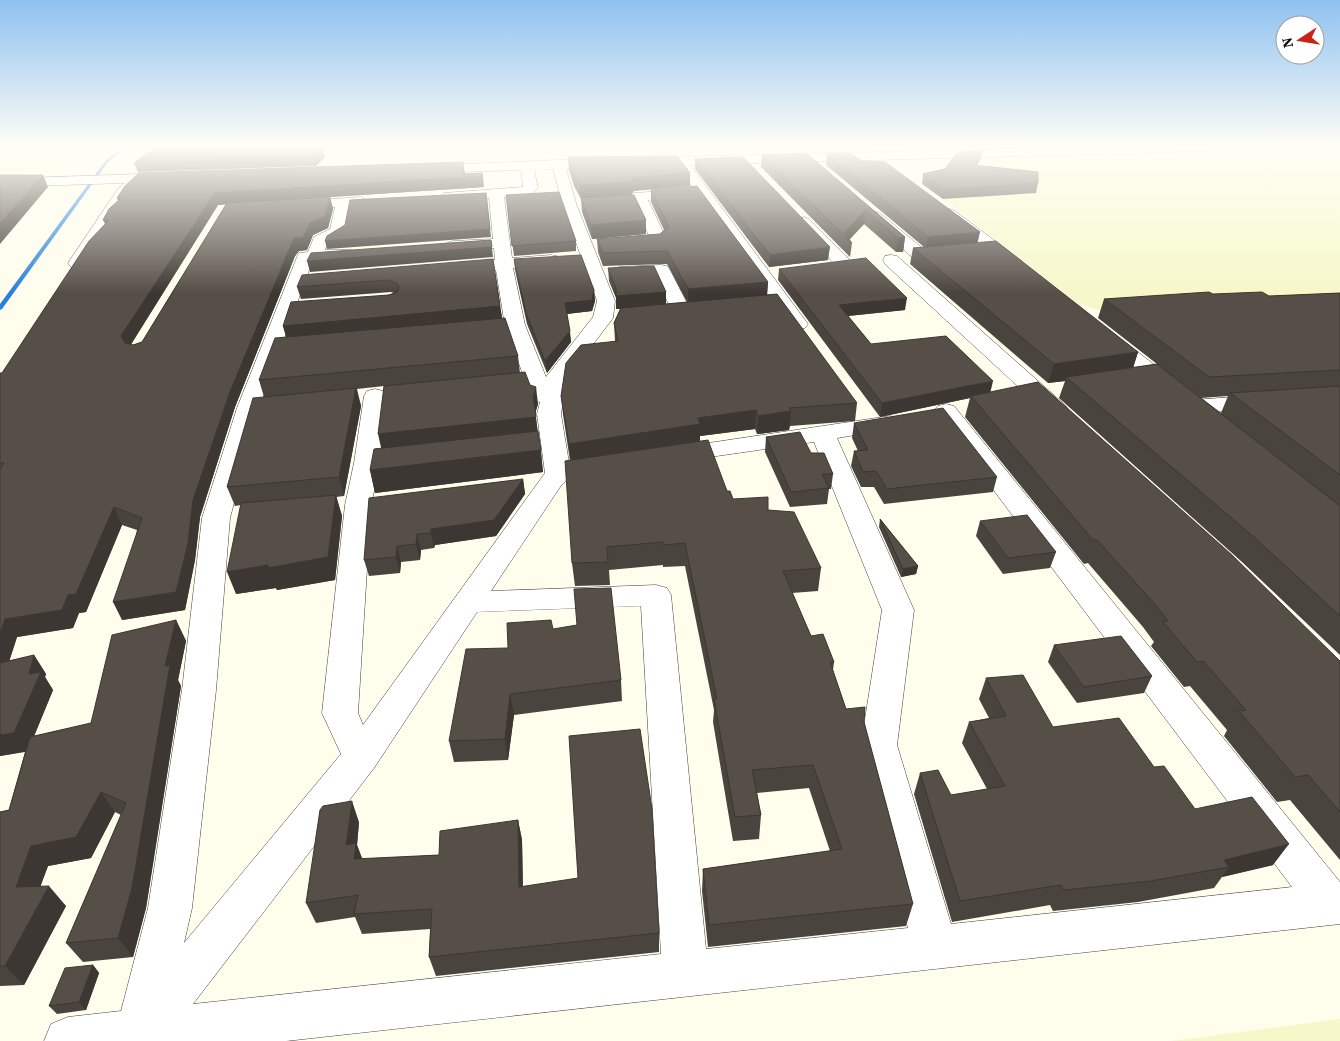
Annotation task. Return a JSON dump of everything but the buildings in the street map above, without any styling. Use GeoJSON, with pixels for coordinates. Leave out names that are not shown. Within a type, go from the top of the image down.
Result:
{"type":"FeatureCollection","features":[{"type":"Feature","properties":{"kind":"street"},"geometry":{"type":"LineString","coordinates":[[69,275],[120,196]]}},
{"type":"Feature","properties":{"kind":"street"},"geometry":{"type":"LineString","coordinates":[[438,197],[465,196]]}},
{"type":"Feature","properties":{"kind":"street"},"geometry":{"type":"LineString","coordinates":[[140,1033],[361,757],[552,478],[546,433],[535,380],[515,325],[504,264],[496,196]]}},
{"type":"Feature","properties":{"kind":"street"},"geometry":{"type":"LineString","coordinates":[[546,433],[555,378],[613,317],[606,301],[597,253],[574,196]]}},
{"type":"Feature","properties":{"kind":"street"},"geometry":{"type":"LineString","coordinates":[[445,269],[597,253],[659,240],[638,196],[643,196]]}},
{"type":"Feature","properties":{"kind":"street"},"geometry":{"type":"LineString","coordinates":[[706,196],[762,275],[773,302],[810,341]]}},
{"type":"Feature","properties":{"kind":"street"},"geometry":{"type":"LineString","coordinates":[[282,206],[372,200]]}},
{"type":"Feature","properties":{"kind":"street"},"geometry":{"type":"LineString","coordinates":[[623,202],[641,200]]}},
{"type":"Feature","properties":{"kind":"street"},"geometry":{"type":"LineString","coordinates":[[140,1033],[170,908],[199,690],[230,517],[258,407],[320,240],[337,232],[343,202]]}},
{"type":"Feature","properties":{"kind":"street"},"geometry":{"type":"LineString","coordinates":[[861,204],[921,256]]}},
{"type":"Feature","properties":{"kind":"street"},"geometry":{"type":"LineString","coordinates":[[936,204],[1036,281]]}},
{"type":"Feature","properties":{"kind":"street"},"geometry":{"type":"LineString","coordinates":[[792,209],[845,264]]}},
{"type":"Feature","properties":{"kind":"street"},"geometry":{"type":"LineString","coordinates":[[433,248],[502,243]]}},
{"type":"Feature","properties":{"kind":"street"},"geometry":{"type":"LineString","coordinates":[[969,252],[997,250]]}},
{"type":"Feature","properties":{"kind":"street"},"geometry":{"type":"LineString","coordinates":[[304,286],[364,252]]}},
{"type":"Feature","properties":{"kind":"street"},"geometry":{"type":"LineString","coordinates":[[597,253],[661,270],[691,310],[662,313]]}},
{"type":"Feature","properties":{"kind":"street"},"geometry":{"type":"LineString","coordinates":[[827,267],[940,255]]}},
{"type":"Feature","properties":{"kind":"street"},"geometry":{"type":"LineString","coordinates":[[875,261],[1038,392],[1074,425]]}},
{"type":"Feature","properties":{"kind":"street"},"geometry":{"type":"LineString","coordinates":[[762,275],[781,272]]}},
{"type":"Feature","properties":{"kind":"street"},"geometry":{"type":"LineString","coordinates":[[1089,324],[1216,425]]}},
{"type":"Feature","properties":{"kind":"street"},"geometry":{"type":"LineString","coordinates":[[456,330],[515,325]]}},
{"type":"Feature","properties":{"kind":"street"},"geometry":{"type":"LineString","coordinates":[[1125,380],[1154,376]]}},
{"type":"Feature","properties":{"kind":"street"},"geometry":{"type":"LineString","coordinates":[[469,386],[535,380]]}},
{"type":"Feature","properties":{"kind":"street"},"geometry":{"type":"LineString","coordinates":[[1010,398],[1067,388]]}},
{"type":"Feature","properties":{"kind":"street"},"geometry":{"type":"LineString","coordinates":[[361,757],[340,714],[343,506],[377,462],[375,396]]}},
{"type":"Feature","properties":{"kind":"street"},"geometry":{"type":"LineString","coordinates":[[1193,407],[1282,401]]}},
{"type":"Feature","properties":{"kind":"street"},"geometry":{"type":"LineString","coordinates":[[653,458],[823,434],[867,419],[939,413],[1335,903]]}},
{"type":"Feature","properties":{"kind":"street"},"geometry":{"type":"LineString","coordinates":[[823,434],[898,610],[879,744],[935,946]]}},
{"type":"Feature","properties":{"kind":"street"},"geometry":{"type":"LineString","coordinates":[[343,506],[386,502]]}},
{"type":"Feature","properties":{"kind":"street"},"geometry":{"type":"LineString","coordinates":[[468,602],[656,595],[685,974]]}},
{"type":"Feature","properties":{"kind":"street"},"geometry":{"type":"LineString","coordinates":[[68,1041],[1335,903]]}},
{"type":"Feature","properties":{"kind":"green space"},"geometry":{"type":"Polygon","coordinates":[[[939,196],[1340,196],[1340,304],[1115,316],[1077,303],[939,196]]]}},
{"type":"Feature","properties":{"kind":"green space"},"geometry":{"type":"Polygon","coordinates":[[[1340,1019],[1340,1041],[1172,1041],[1340,1019]]]}},
{"type":"Feature","properties":{"kind":"waterway"},"geometry":{"type":"LineString","coordinates":[[0,308],[82,196]]}}]}
